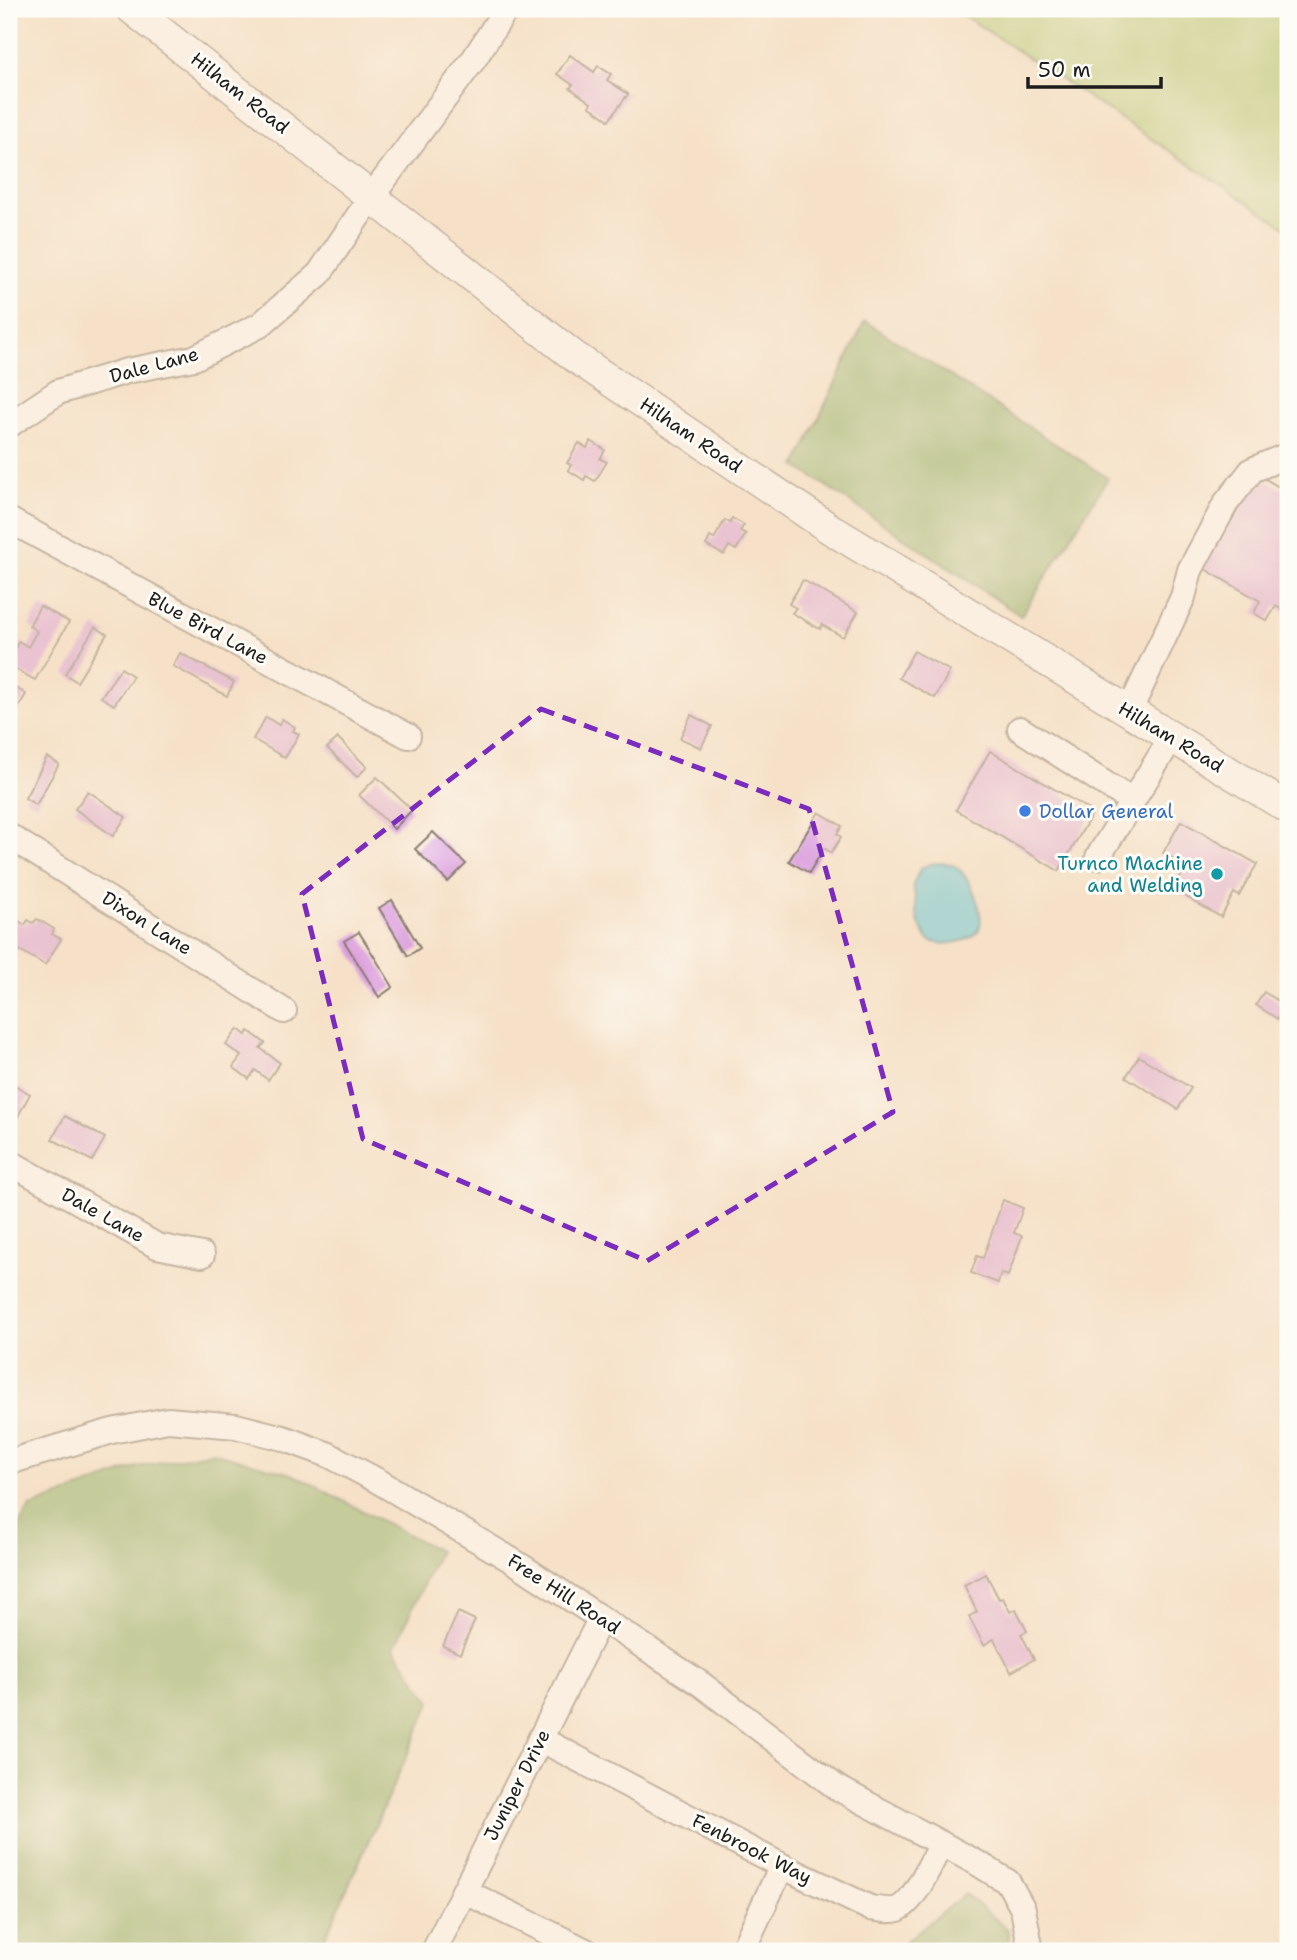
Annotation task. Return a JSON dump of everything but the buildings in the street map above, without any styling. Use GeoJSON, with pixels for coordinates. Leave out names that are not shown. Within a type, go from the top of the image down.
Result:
{"type":"FeatureCollection","features":[{"type":"Feature","properties":{"kind":"main road","name":"Hilham Road"},"geometry":{"type":"LineString","coordinates":[[132,9],[575,357],[832,530],[1288,808]]}},
{"type":"Feature","properties":{"kind":"street","name":"Dale Lane"},"geometry":{"type":"LineString","coordinates":[[9,425],[58,392],[127,371],[194,358],[260,325],[318,274],[372,196],[474,59],[506,9]]}},
{"type":"Feature","properties":{"kind":"street"},"geometry":{"type":"LineString","coordinates":[[1129,712],[1183,597],[1190,570],[1226,503],[1252,470],[1288,455]]}},
{"type":"Feature","properties":{"kind":"street","name":"Blue Bird Lane"},"geometry":{"type":"LineString","coordinates":[[9,520],[408,736]]}},
{"type":"Feature","properties":{"kind":"street"},"geometry":{"type":"LineString","coordinates":[[1020,729],[1132,801]]}},
{"type":"Feature","properties":{"kind":"street"},"geometry":{"type":"LineString","coordinates":[[1098,857],[1171,737]]}},
{"type":"Feature","properties":{"kind":"street","name":"Dixon Lane"},"geometry":{"type":"LineString","coordinates":[[9,836],[284,1011]]}},
{"type":"Feature","properties":{"kind":"street","name":"Dale Lane"},"geometry":{"type":"LineString","coordinates":[[9,1162],[157,1246],[202,1255]]}},
{"type":"Feature","properties":{"kind":"street","name":"Free Hill Road"},"geometry":{"type":"LineString","coordinates":[[9,1462],[112,1432],[168,1420],[236,1426],[284,1438],[329,1455],[518,1564],[601,1618],[701,1684],[836,1787],[1008,1882],[1023,1909],[1031,1951]]}},
{"type":"Feature","properties":{"kind":"street","name":"Juniper Drive"},"geometry":{"type":"LineString","coordinates":[[434,1951],[601,1618]]}},
{"type":"Feature","properties":{"kind":"street","name":"Fenbrook Way"},"geometry":{"type":"LineString","coordinates":[[540,1739],[782,1866],[870,1908],[897,1909],[911,1899],[941,1844]]}},
{"type":"Feature","properties":{"kind":"street"},"geometry":{"type":"LineString","coordinates":[[743,1951],[782,1866]]}},
{"type":"Feature","properties":{"kind":"street"},"geometry":{"type":"LineString","coordinates":[[464,1891],[586,1951]]}},
{"type":"Feature","properties":{"kind":"highlighted area"},"geometry":{"type":"Polygon","coordinates":[[[541,709],[809,809],[893,1112],[647,1261],[363,1139],[302,894],[541,709]]]}},
{"type":"Feature","properties":{"kind":"green space"},"geometry":{"type":"Polygon","coordinates":[[[954,9],[1288,9],[1288,230],[1282,225],[954,9]]]}},
{"type":"Feature","properties":{"kind":"green space"},"geometry":{"type":"Polygon","coordinates":[[[865,321],[1108,478],[1021,616],[796,466],[865,321]]]}},
{"type":"Feature","properties":{"kind":"green space"},"geometry":{"type":"Polygon","coordinates":[[[212,1452],[292,1474],[439,1551],[394,1648],[431,1702],[319,1951],[9,1951],[9,1543],[30,1507],[137,1467],[212,1452]]]}},
{"type":"Feature","properties":{"kind":"green space"},"geometry":{"type":"Polygon","coordinates":[[[965,1894],[1008,1929],[1010,1951],[893,1951],[965,1894]]]}},
{"type":"Feature","properties":{"kind":"water"},"geometry":{"type":"Polygon","coordinates":[[[929,864],[950,864],[963,874],[969,883],[978,903],[981,922],[979,929],[971,937],[959,942],[939,943],[930,941],[924,934],[918,921],[913,885],[920,869],[929,864]]]}},
{"type":"Feature","properties":{"kind":"place","name":"Dollar General"},"geometry":{"type":"Point","coordinates":[1025,811]}},
{"type":"Feature","properties":{"kind":"place","name":"Turnco Machine and Welding"},"geometry":{"type":"Point","coordinates":[1217,874]}}]}
